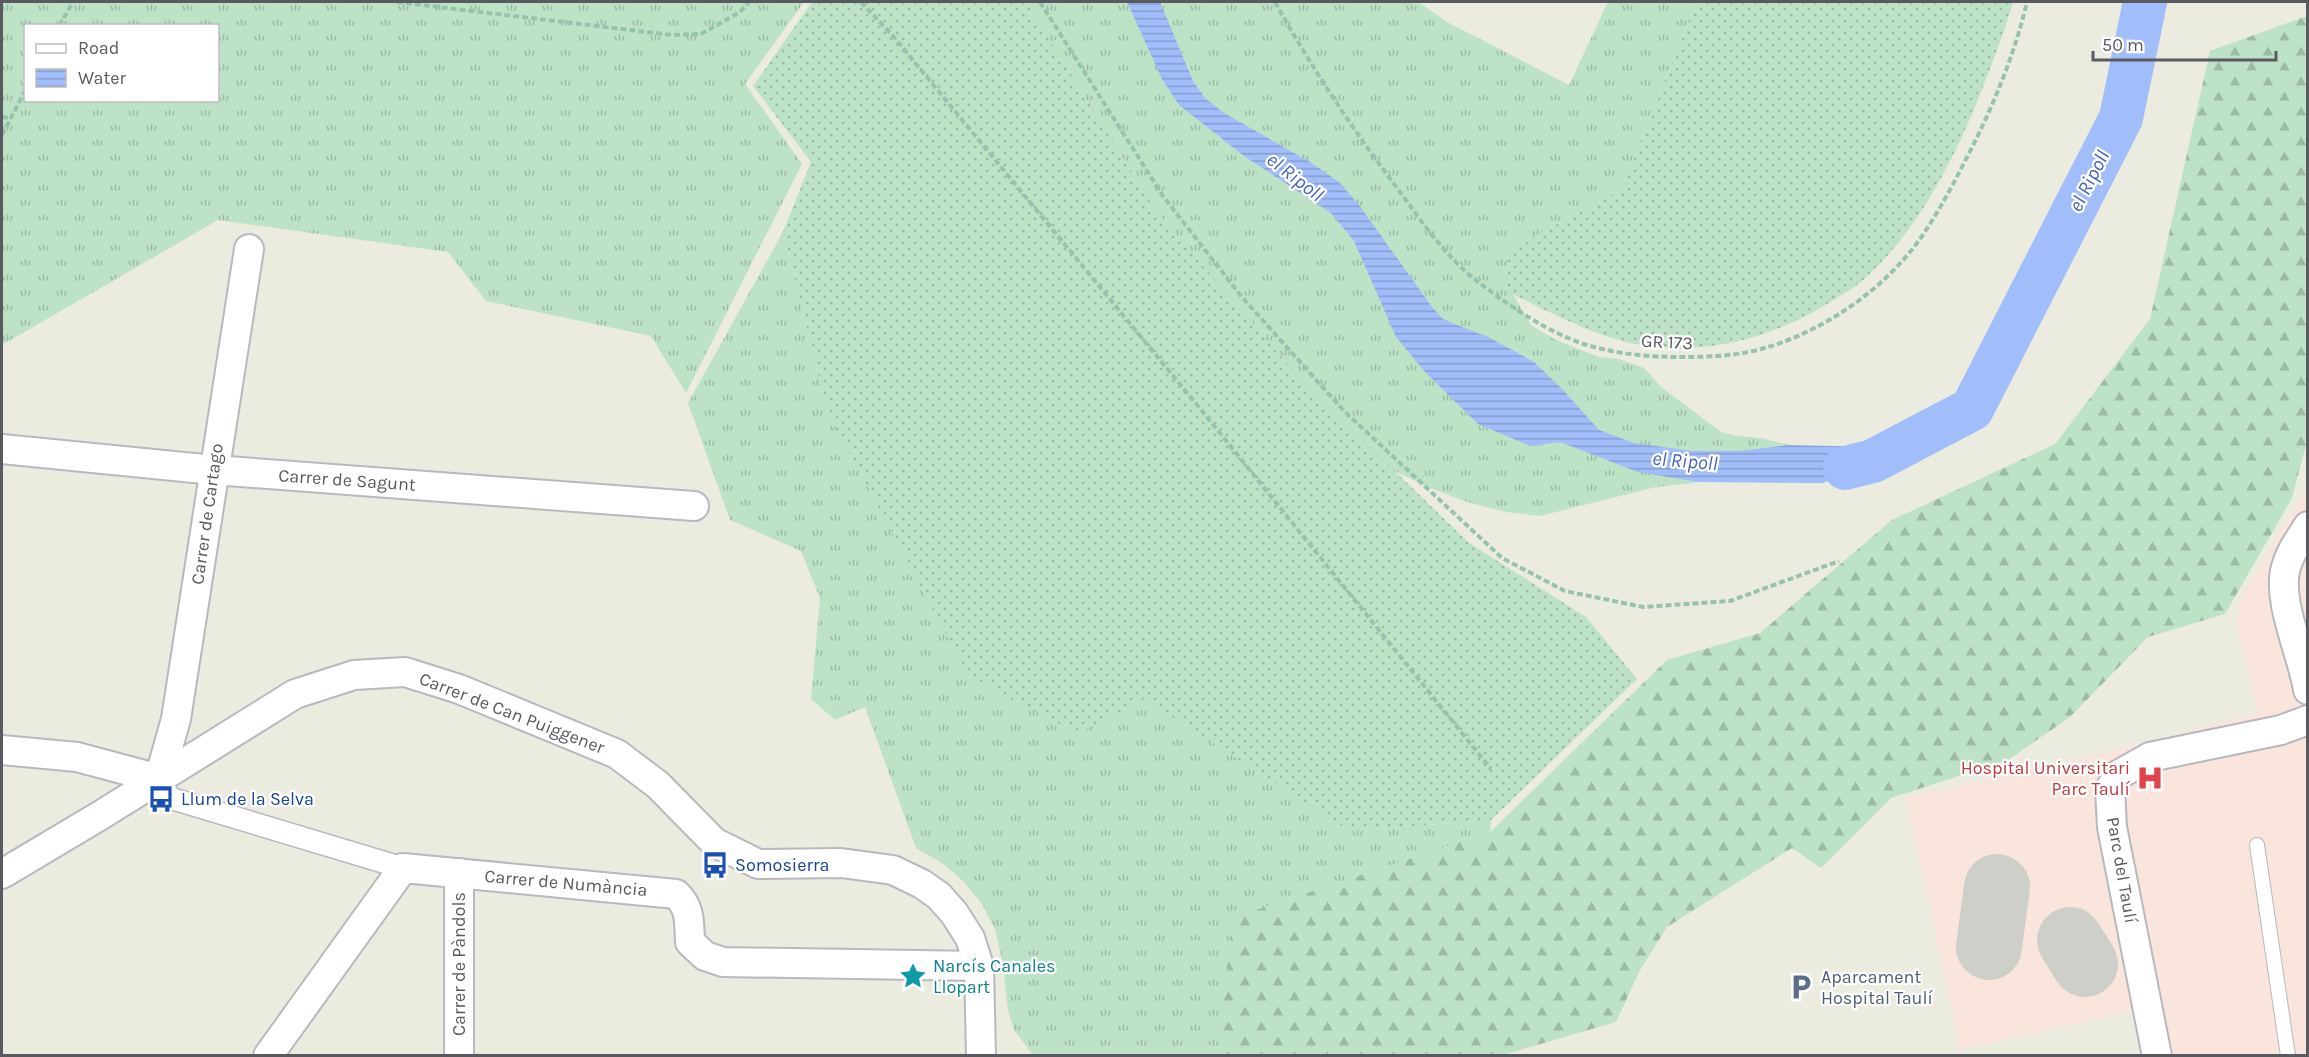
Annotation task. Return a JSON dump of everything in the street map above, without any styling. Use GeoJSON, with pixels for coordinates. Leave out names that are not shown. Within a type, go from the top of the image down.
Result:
{"type":"FeatureCollection","features":[{"type":"Feature","properties":{"kind":"street","name":"Carrer de Cartago"},"geometry":{"type":"LineString","coordinates":[[159,779],[176,719],[249,249]]}},
{"type":"Feature","properties":{"kind":"street","name":"Carrer de Sagunt"},"geometry":{"type":"LineString","coordinates":[[2,448],[214,470],[694,506]]}},
{"type":"Feature","properties":{"kind":"street"},"geometry":{"type":"LineString","coordinates":[[2307,526],[2290,555],[2285,569],[2284,582],[2288,612],[2307,690]]}},
{"type":"Feature","properties":{"kind":"street","name":"Carrer de Can Puiggener"},"geometry":{"type":"LineString","coordinates":[[2,874],[295,694],[354,675],[405,672],[459,689],[617,754],[658,785],[714,842],[758,864],[841,863],[893,870],[922,884],[939,896],[954,913],[970,938],[979,966],[985,1050]]}},
{"type":"Feature","properties":{"kind":"street","name":"Parc del Taulí"},"geometry":{"type":"LineString","coordinates":[[2157,1056],[2112,827],[2110,789],[2118,775],[2150,758],[2281,730],[2307,720]]}},
{"type":"Feature","properties":{"kind":"street"},"geometry":{"type":"LineString","coordinates":[[2,750],[76,757],[159,779],[170,798],[403,868],[268,1056]]}},
{"type":"Feature","properties":{"kind":"street","name":"Carrer de Numància"},"geometry":{"type":"LineString","coordinates":[[403,868],[676,894],[685,902],[689,913],[690,942],[705,956],[723,962],[979,966]]}},
{"type":"Feature","properties":{"kind":"street","name":"Carrer de Pàndols"},"geometry":{"type":"LineString","coordinates":[[459,873],[459,1056]]}},
{"type":"Feature","properties":{"kind":"lane"},"geometry":{"type":"LineString","coordinates":[[2257,845],[2288,1056]]}},
{"type":"Feature","properties":{"kind":"path"},"geometry":{"type":"LineString","coordinates":[[60,24],[73,2]]}},
{"type":"Feature","properties":{"kind":"path"},"geometry":{"type":"LineString","coordinates":[[397,2],[672,35],[701,34],[740,12],[749,2]]}},
{"type":"Feature","properties":{"kind":"path"},"geometry":{"type":"LineString","coordinates":[[861,2],[893,36],[1207,417],[1491,769]]}},
{"type":"Feature","properties":{"kind":"path"},"geometry":{"type":"LineString","coordinates":[[1040,2],[1163,196],[1241,296],[1343,410],[1502,558],[1565,591],[1643,607],[1730,601],[1839,561]]}},
{"type":"Feature","properties":{"kind":"path","name":"GR 173"},"geometry":{"type":"LineString","coordinates":[[1275,2],[1346,118],[1428,231],[1448,255],[1472,276],[1535,320],[1585,344],[1658,357],[1696,357],[1732,355],[1767,348],[1808,332],[1869,292],[1893,270],[1919,240],[1945,200],[1982,129],[2006,73],[2027,2]]}},
{"type":"Feature","properties":{"kind":"path"},"geometry":{"type":"LineString","coordinates":[[2,135],[24,93]]}},
{"type":"Feature","properties":{"kind":"path"},"geometry":{"type":"LineString","coordinates":[[2,117],[10,118]]}},
{"type":"Feature","properties":{"kind":"shaded area","name":"Hospital Universitari Parc Taulí"},"geometry":{"type":"Polygon","coordinates":[[[2307,487],[2307,1055],[2147,1055],[2136,1010],[1960,1050],[1906,797],[2079,759],[2258,713],[2237,627],[2240,600],[2307,487]]]}},
{"type":"Feature","properties":{"kind":"green space"},"geometry":{"type":"Polygon","coordinates":[[[2,2],[804,2],[745,84],[802,164],[686,393],[651,336],[486,301],[448,252],[218,220],[2,345],[2,2]]]}},
{"type":"Feature","properties":{"kind":"green space"},"geometry":{"type":"Polygon","coordinates":[[[812,2],[1026,2],[1156,211],[1303,382],[1469,543],[1586,617],[1637,679],[1491,820],[1350,831],[1144,699],[1078,734],[968,675],[828,413],[783,232],[811,162],[753,86],[812,2]]]}},
{"type":"Feature","properties":{"kind":"green space"},"geometry":{"type":"Polygon","coordinates":[[[1024,2],[1418,2],[1449,23],[1569,85],[1608,2],[1696,2],[1622,189],[1508,251],[1508,286],[1531,325],[1554,339],[1600,357],[1619,359],[1644,368],[1661,387],[1721,432],[1762,438],[1789,445],[1699,482],[1656,487],[1540,516],[1506,512],[1467,502],[1393,470],[1284,370],[1155,218],[1024,2]]]}},
{"type":"Feature","properties":{"kind":"green space"},"geometry":{"type":"Polygon","coordinates":[[[1696,2],[2013,2],[1977,102],[1952,158],[1921,212],[1903,237],[1862,281],[1813,312],[1767,333],[1743,340],[1693,348],[1642,345],[1590,330],[1508,292],[1508,251],[1622,189],[1696,2]]]}},
{"type":"Feature","properties":{"kind":"green space"},"geometry":{"type":"Polygon","coordinates":[[[2307,16],[2307,441],[2292,498],[2225,614],[2148,637],[2070,717],[2008,760],[1891,798],[1821,868],[1792,848],[1667,927],[1639,972],[1616,1022],[1503,1055],[1219,1055],[1232,918],[1490,832],[1667,660],[1760,633],[1892,520],[2055,444],[2150,319],[2210,51],[2307,16]]]}},
{"type":"Feature","properties":{"kind":"green space"},"geometry":{"type":"Polygon","coordinates":[[[783,232],[828,413],[1038,630],[1350,831],[1491,820],[1490,832],[1233,918],[1219,1055],[1033,1055],[1014,1030],[1008,1010],[1003,964],[995,929],[982,904],[965,883],[945,865],[916,848],[865,707],[835,720],[811,699],[820,598],[801,551],[730,520],[688,403],[783,232]]]}},
{"type":"Feature","properties":{"kind":"water"},"geometry":{"type":"Polygon","coordinates":[[[1127,2],[1160,2],[1193,81],[1205,98],[1224,113],[1310,162],[1339,182],[1359,205],[1443,319],[1492,339],[1534,362],[1599,430],[1634,443],[1693,451],[1740,451],[1789,445],[1879,447],[1908,442],[1869,468],[1822,483],[1699,482],[1638,472],[1560,442],[1530,446],[1478,424],[1426,373],[1396,337],[1354,241],[1331,213],[1244,156],[1179,105],[1162,79],[1127,2]]]}},
{"type":"Feature","properties":{"kind":"waterway","name":"el Ripoll"},"geometry":{"type":"LineString","coordinates":[[1845,468],[1873,461],[1972,409],[2121,118],[2145,2]]}},
{"type":"Feature","properties":{"kind":"taxiway"},"geometry":{"type":"LineString","coordinates":[[1989,947],[1997,887]]}},
{"type":"Feature","properties":{"kind":"taxiway"},"geometry":{"type":"LineString","coordinates":[[2070,940],[2085,964]]}},
{"type":"Feature","properties":{"kind":"place","name":"Hospital Universitari Parc Taulí"},"geometry":{"type":"Point","coordinates":[2150,778]}},
{"type":"Feature","properties":{"kind":"place","name":"Llum de la Selva"},"geometry":{"type":"Point","coordinates":[161,799]}},
{"type":"Feature","properties":{"kind":"place","name":"Somosierra"},"geometry":{"type":"Point","coordinates":[715,865]}},
{"type":"Feature","properties":{"kind":"place","name":"Narcís Canales Llopart"},"geometry":{"type":"Point","coordinates":[913,976]}},
{"type":"Feature","properties":{"kind":"place","name":"Aparcament Hospital Taulí"},"geometry":{"type":"Point","coordinates":[1801,987]}}]}
